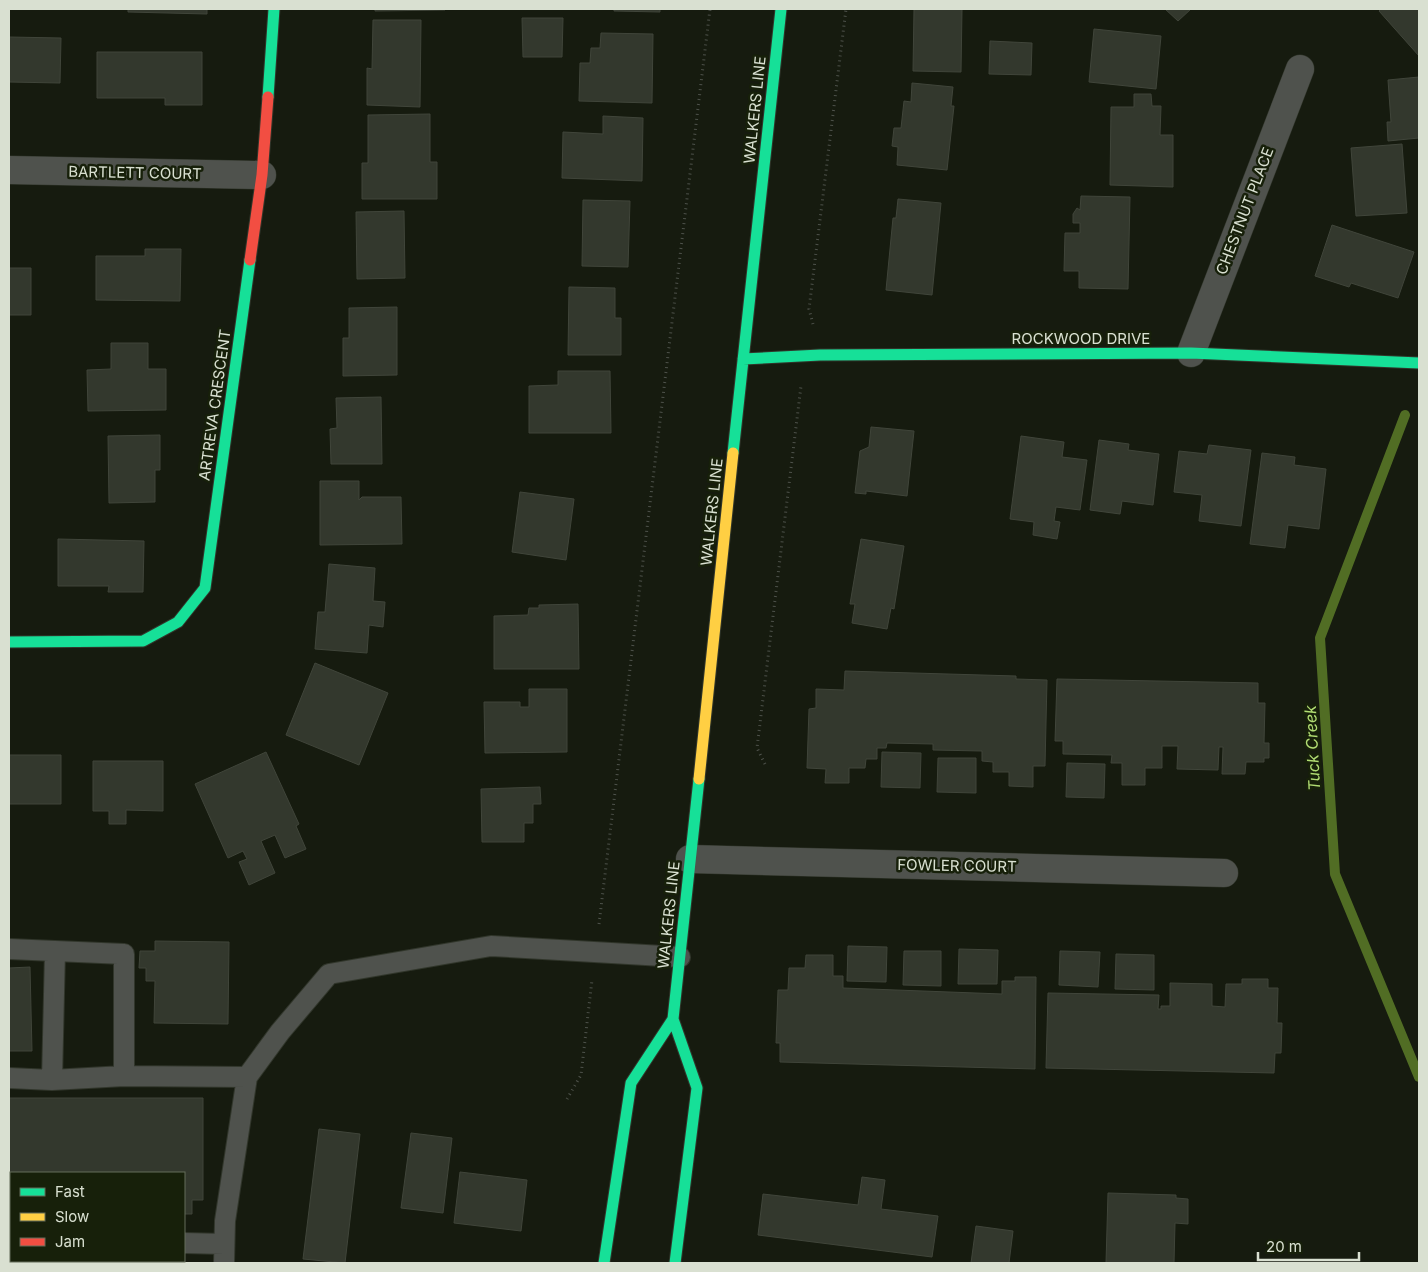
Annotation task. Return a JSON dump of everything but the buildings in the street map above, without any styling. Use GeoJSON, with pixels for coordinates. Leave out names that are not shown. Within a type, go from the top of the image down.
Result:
{"type":"FeatureCollection","features":[{"type":"Feature","properties":{"kind":"main road","name":"ARTREVA CRESCENT"},"geometry":{"type":"LineString","coordinates":[[9,642],[143,641],[178,622],[205,588],[262,175],[274,9]]}},
{"type":"Feature","properties":{"kind":"main road","name":"WALKERS LINE"},"geometry":{"type":"LineString","coordinates":[[675,1263],[697,1088],[673,1019],[781,9]]}},
{"type":"Feature","properties":{"kind":"main road","name":"ROCKWOOD DRIVE"},"geometry":{"type":"LineString","coordinates":[[744,359],[820,355],[1191,353],[1419,363]]}},
{"type":"Feature","properties":{"kind":"main road","name":"WALKERS LINE"},"geometry":{"type":"LineString","coordinates":[[604,1263],[631,1083],[673,1019]]}},
{"type":"Feature","properties":{"kind":"street","name":"CHESTNUT PLACE"},"geometry":{"type":"LineString","coordinates":[[1191,353],[1300,69]]}},
{"type":"Feature","properties":{"kind":"street","name":"BARTLETT COURT"},"geometry":{"type":"LineString","coordinates":[[9,170],[262,175]]}},
{"type":"Feature","properties":{"kind":"street","name":"FOWLER COURT"},"geometry":{"type":"LineString","coordinates":[[690,860],[1224,873]]}},
{"type":"Feature","properties":{"kind":"lane"},"geometry":{"type":"LineString","coordinates":[[185,1243],[224,1254],[225,1221],[247,1077],[280,1032],[330,974],[491,946],[680,957]]}},
{"type":"Feature","properties":{"kind":"lane"},"geometry":{"type":"LineString","coordinates":[[9,949],[124,954],[124,1076]]}},
{"type":"Feature","properties":{"kind":"lane"},"geometry":{"type":"LineString","coordinates":[[52,1080],[55,951]]}},
{"type":"Feature","properties":{"kind":"lane"},"geometry":{"type":"LineString","coordinates":[[9,1078],[52,1080],[124,1076],[247,1077]]}},
{"type":"Feature","properties":{"kind":"path"},"geometry":{"type":"LineString","coordinates":[[567,1099],[581,1075],[710,9]]}},
{"type":"Feature","properties":{"kind":"waterway","name":"Tuck Creek"},"geometry":{"type":"LineString","coordinates":[[1405,415],[1320,638],[1335,874],[1419,1077]]}},
{"type":"Feature","properties":{"kind":"traffic: fast"},"geometry":{"type":"LineString","coordinates":[[268,97],[274,9]]}},
{"type":"Feature","properties":{"kind":"traffic: fast"},"geometry":{"type":"LineString","coordinates":[[733,453],[781,9]]}},
{"type":"Feature","properties":{"kind":"traffic: fast"},"geometry":{"type":"LineString","coordinates":[[9,642],[143,641],[178,622],[205,588],[250,260]]}},
{"type":"Feature","properties":{"kind":"traffic: fast"},"geometry":{"type":"LineString","coordinates":[[743,359],[820,355],[1191,353],[1419,363]]}},
{"type":"Feature","properties":{"kind":"traffic: fast"},"geometry":{"type":"LineString","coordinates":[[675,1263],[697,1088],[673,1019],[699,779]]}},
{"type":"Feature","properties":{"kind":"traffic: fast"},"geometry":{"type":"LineString","coordinates":[[604,1263],[631,1083],[673,1019]]}},
{"type":"Feature","properties":{"kind":"traffic: slow"},"geometry":{"type":"LineString","coordinates":[[699,779],[733,453]]}},
{"type":"Feature","properties":{"kind":"traffic: jam"},"geometry":{"type":"LineString","coordinates":[[250,260],[262,175],[268,97]]}}]}
